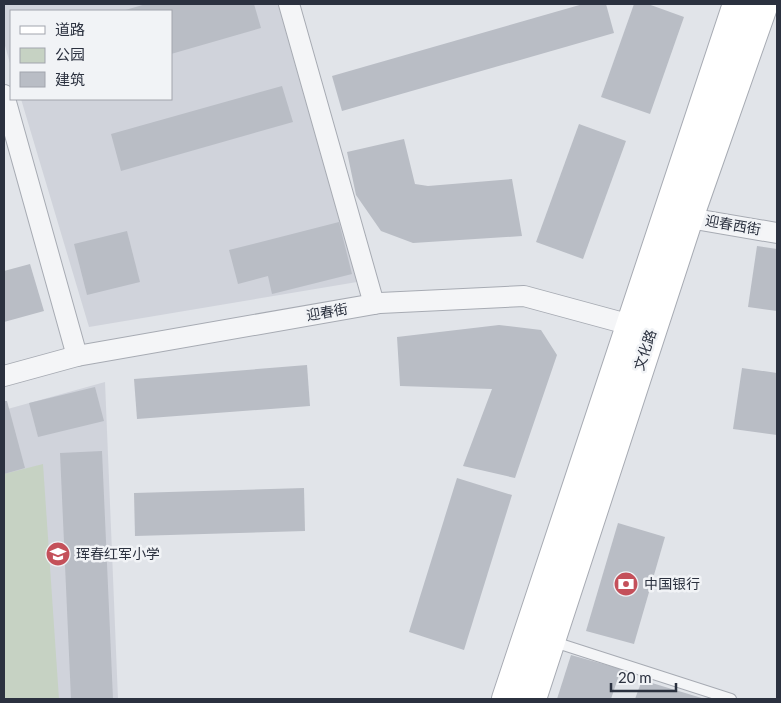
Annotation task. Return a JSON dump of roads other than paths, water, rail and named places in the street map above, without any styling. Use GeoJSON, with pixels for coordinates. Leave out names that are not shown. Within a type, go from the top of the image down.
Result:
{"type":"FeatureCollection","features":[{"type":"Feature","properties":{"kind":"main road","name":"文化路"},"geometry":{"type":"LineString","coordinates":[[532,699],[540,637],[640,327],[737,4]]}},
{"type":"Feature","properties":{"kind":"main road","name":"文化路"},"geometry":{"type":"LineString","coordinates":[[640,327],[689,218],[764,4]]}},
{"type":"Feature","properties":{"kind":"main road","name":"文化路"},"geometry":{"type":"LineString","coordinates":[[506,699],[540,637]]}},
{"type":"Feature","properties":{"kind":"street"},"geometry":{"type":"LineString","coordinates":[[289,4],[374,304]]}},
{"type":"Feature","properties":{"kind":"street"},"geometry":{"type":"LineString","coordinates":[[4,95],[78,356]]}},
{"type":"Feature","properties":{"kind":"street","name":"迎春西街"},"geometry":{"type":"LineString","coordinates":[[689,218],[777,233]]}},
{"type":"Feature","properties":{"kind":"street","name":"迎春街"},"geometry":{"type":"LineString","coordinates":[[4,376],[78,356],[374,304],[524,296],[640,327]]}},
{"type":"Feature","properties":{"kind":"lane"},"geometry":{"type":"LineString","coordinates":[[540,637],[731,699]]}},
{"type":"Feature","properties":{"kind":"place","name":"珲春红军小学"},"geometry":{"type":"Point","coordinates":[58,554]}},
{"type":"Feature","properties":{"kind":"place","name":"中国银行"},"geometry":{"type":"Point","coordinates":[626,584]}}]}
